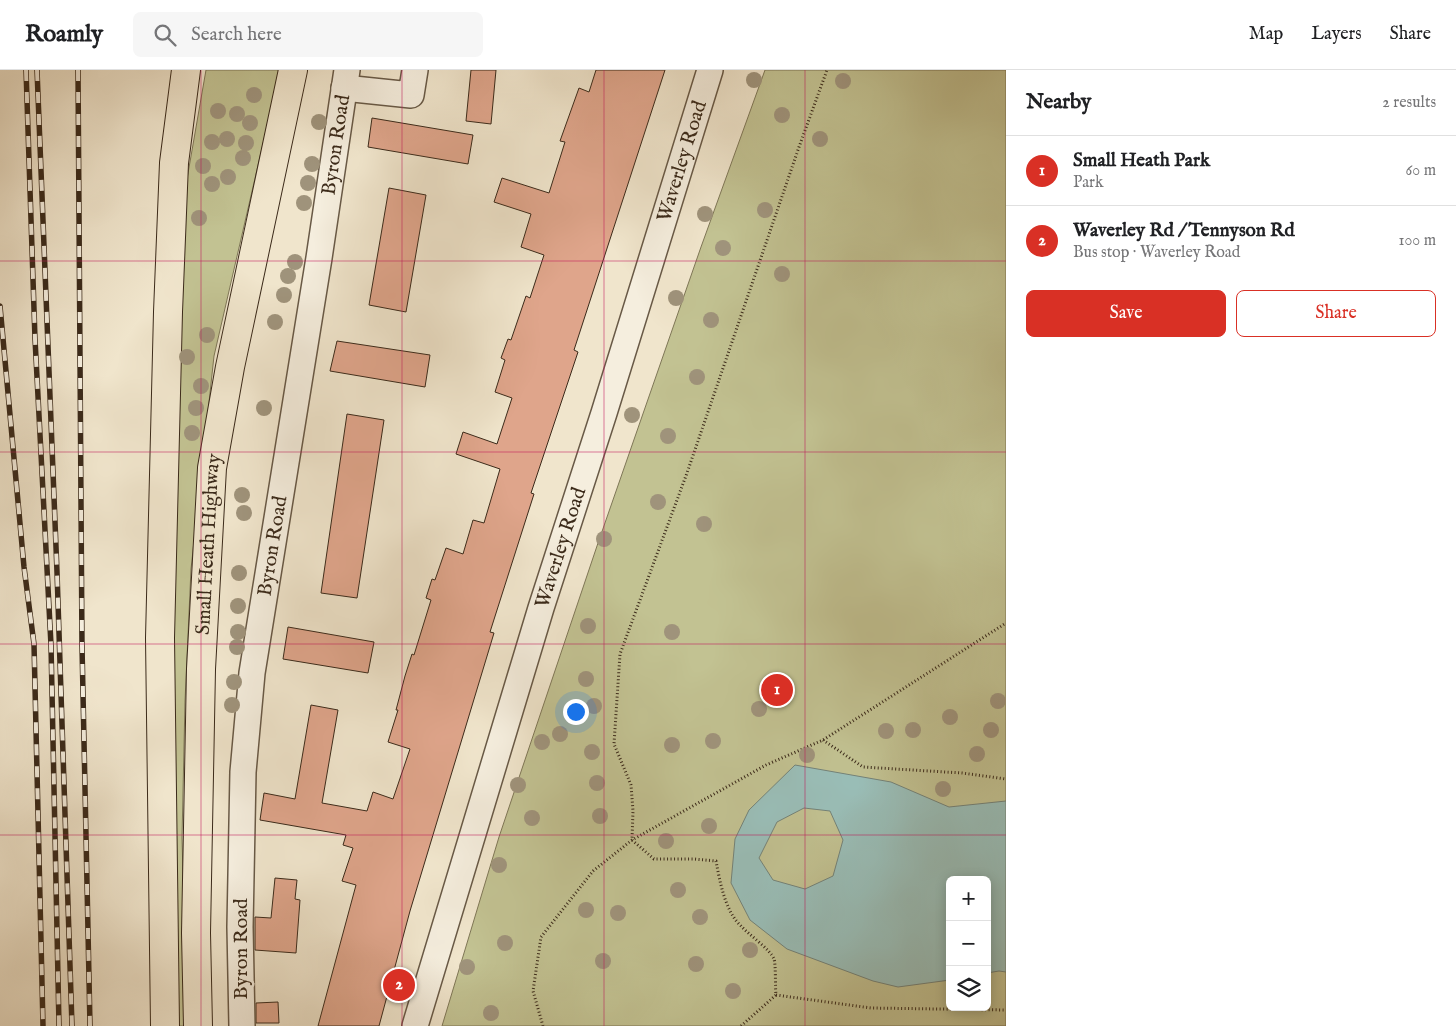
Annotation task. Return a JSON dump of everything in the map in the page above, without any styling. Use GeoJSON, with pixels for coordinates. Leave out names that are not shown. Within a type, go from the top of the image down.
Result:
{"type":"FeatureCollection","features":[{"type":"Feature","properties":{"kind":"highway"},"geometry":{"type":"LineString","coordinates":[[165,1026],[160,638],[168,312],[174,163],[186,70]]}},
{"type":"Feature","properties":{"kind":"highway","name":"Small Heath Highway"},"geometry":{"type":"LineString","coordinates":[[198,1026],[196,933],[201,669],[212,468],[230,367],[293,70]]}},
{"type":"Feature","properties":{"kind":"street"},"geometry":{"type":"LineString","coordinates":[[345,79],[410,95],[415,70]]}},
{"type":"Feature","properties":{"kind":"street","name":"Waverley Road"},"geometry":{"type":"LineString","coordinates":[[415,1026],[541,608],[604,413],[710,70]]}},
{"type":"Feature","properties":{"kind":"street","name":"Byron Road"},"geometry":{"type":"LineString","coordinates":[[242,1026],[240,927],[244,772],[252,673],[319,258],[345,79]]}},
{"type":"Feature","properties":{"kind":"path"},"geometry":{"type":"LineString","coordinates":[[632,840],[633,811],[631,785],[614,744],[620,654],[687,474],[799,147],[828,70]]}},
{"type":"Feature","properties":{"kind":"path"},"geometry":{"type":"LineString","coordinates":[[543,1026],[533,991],[541,937],[594,871],[632,840],[766,765],[823,740],[1006,623]]}},
{"type":"Feature","properties":{"kind":"path"},"geometry":{"type":"LineString","coordinates":[[823,740],[863,767],[962,773],[1006,779]]}},
{"type":"Feature","properties":{"kind":"path"},"geometry":{"type":"LineString","coordinates":[[632,840],[654,859],[716,861],[721,887],[732,916],[774,959],[776,995]]}},
{"type":"Feature","properties":{"kind":"path"},"geometry":{"type":"LineString","coordinates":[[741,1026],[776,995],[871,1008],[1006,1010]]}},
{"type":"Feature","properties":{"kind":"green space"},"geometry":{"type":"Polygon","coordinates":[[[206,70],[280,70],[214,356],[191,569],[185,701],[182,838],[187,1026],[174,1026],[169,777],[183,202],[206,70]]]}},
{"type":"Feature","properties":{"kind":"green space"},"geometry":{"type":"Polygon","coordinates":[[[765,70],[1006,70],[1006,1026],[442,1026],[499,837],[598,543],[765,70]]]}},
{"type":"Feature","properties":{"kind":"water"},"geometry":{"type":"Polygon","coordinates":[[[795,765],[891,782],[949,807],[1006,801],[1006,972],[991,972],[991,876],[946,876],[946,981],[898,987],[873,981],[787,949],[750,920],[731,883],[735,839],[749,810],[795,765]],[[804,808],[777,822],[759,858],[773,880],[805,889],[833,876],[843,840],[830,811],[804,808]]]}},
{"type":"Feature","properties":{"kind":"building"},"geometry":{"type":"Polygon","coordinates":[[[471,70],[496,70],[491,124],[466,121],[471,70]]]}},
{"type":"Feature","properties":{"kind":"building"},"geometry":{"type":"Polygon","coordinates":[[[596,70],[665,70],[574,350],[578,352],[531,493],[534,494],[490,632],[494,633],[410,911],[379,1026],[318,1026],[356,885],[342,881],[353,848],[343,845],[346,835],[260,820],[264,793],[295,799],[311,705],[338,710],[322,803],[367,811],[373,792],[393,799],[410,749],[388,742],[398,710],[396,710],[405,676],[412,654],[414,655],[431,600],[426,598],[432,579],[435,580],[446,548],[463,554],[473,520],[484,523],[500,469],[456,454],[463,432],[497,444],[512,398],[495,392],[505,360],[501,358],[508,339],[511,340],[526,296],[530,298],[544,255],[521,247],[531,214],[494,202],[502,178],[549,193],[565,142],[560,141],[579,88],[589,92],[596,70]]]}},
{"type":"Feature","properties":{"kind":"building"},"geometry":{"type":"Polygon","coordinates":[[[372,118],[473,135],[468,164],[368,147],[372,118]]]}},
{"type":"Feature","properties":{"kind":"building"},"geometry":{"type":"Polygon","coordinates":[[[389,188],[426,195],[406,312],[369,305],[389,188]]]}},
{"type":"Feature","properties":{"kind":"building"},"geometry":{"type":"Polygon","coordinates":[[[337,341],[430,355],[425,387],[330,371],[337,341]]]}},
{"type":"Feature","properties":{"kind":"building"},"geometry":{"type":"Polygon","coordinates":[[[347,414],[384,420],[357,598],[321,593],[347,414]]]}},
{"type":"Feature","properties":{"kind":"building"},"geometry":{"type":"Polygon","coordinates":[[[288,627],[374,642],[368,673],[283,659],[288,627]]]}},
{"type":"Feature","properties":{"kind":"building"},"geometry":{"type":"Polygon","coordinates":[[[275,878],[297,880],[295,899],[300,900],[296,953],[255,950],[255,917],[271,918],[275,878]]]}},
{"type":"Feature","properties":{"kind":"building"},"geometry":{"type":"Polygon","coordinates":[[[278,1002],[279,1023],[256,1023],[256,1003],[278,1002]]]}},
{"type":"Feature","properties":{"kind":"railway"},"geometry":{"type":"LineString","coordinates":[[26,70],[35,339],[51,645],[59,1026]]}},
{"type":"Feature","properties":{"kind":"railway"},"geometry":{"type":"LineString","coordinates":[[37,70],[57,572],[72,1026]]}},
{"type":"Feature","properties":{"kind":"railway"},"geometry":{"type":"LineString","coordinates":[[78,70],[82,646],[90,1026]]}},
{"type":"Feature","properties":{"kind":"railway"},"geometry":{"type":"LineString","coordinates":[[0,306],[24,567],[34,644],[43,1026]]}},
{"type":"Feature","properties":{"kind":"place","name":"Small Heath Park"},"geometry":{"type":"Point","coordinates":[777,690]}},
{"type":"Feature","properties":{"kind":"place","name":"Waverley Rd / Tennyson Rd"},"geometry":{"type":"Point","coordinates":[399,985]}}]}
